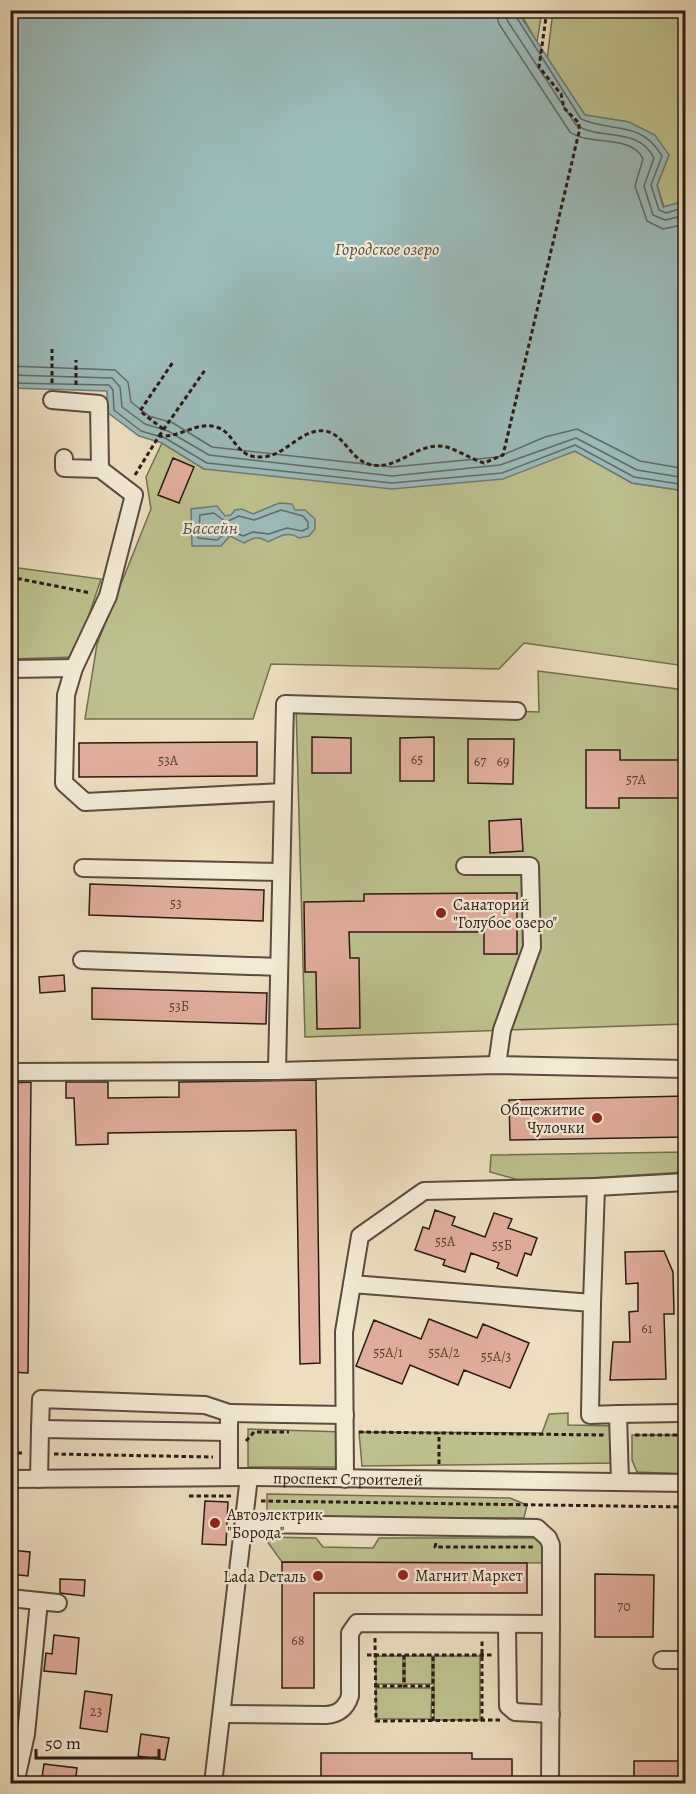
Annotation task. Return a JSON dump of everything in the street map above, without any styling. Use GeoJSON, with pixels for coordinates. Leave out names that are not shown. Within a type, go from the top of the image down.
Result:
{"type":"FeatureCollection","features":[{"type":"Feature","properties":{"kind":"street"},"geometry":{"type":"LineString","coordinates":[[52,400],[99,404],[100,469]]}},
{"type":"Feature","properties":{"kind":"street"},"geometry":{"type":"LineString","coordinates":[[64,458],[64,468],[100,469],[134,495],[108,596],[74,668],[66,695],[64,783],[85,802],[283,792]]}},
{"type":"Feature","properties":{"kind":"street"},"geometry":{"type":"LineString","coordinates":[[10,669],[74,668]]}},
{"type":"Feature","properties":{"kind":"street"},"geometry":{"type":"LineString","coordinates":[[277,1071],[285,704],[518,711]]}},
{"type":"Feature","properties":{"kind":"street"},"geometry":{"type":"LineString","coordinates":[[465,866],[530,866],[532,947],[502,1030],[497,1065]]}},
{"type":"Feature","properties":{"kind":"street"},"geometry":{"type":"LineString","coordinates":[[83,868],[281,872]]}},
{"type":"Feature","properties":{"kind":"street"},"geometry":{"type":"LineString","coordinates":[[82,960],[279,967]]}},
{"type":"Feature","properties":{"kind":"street"},"geometry":{"type":"LineString","coordinates":[[10,1072],[277,1071],[497,1065],[686,1069]]}},
{"type":"Feature","properties":{"kind":"street"},"geometry":{"type":"LineString","coordinates":[[345,1479],[344,1332],[360,1236],[424,1191],[596,1187],[686,1182]]}},
{"type":"Feature","properties":{"kind":"street"},"geometry":{"type":"LineString","coordinates":[[596,1187],[590,1415],[682,1413]]}},
{"type":"Feature","properties":{"kind":"street"},"geometry":{"type":"LineString","coordinates":[[352,1284],[592,1303]]}},
{"type":"Feature","properties":{"kind":"street"},"geometry":{"type":"LineString","coordinates":[[39,1479],[40,1399],[206,1405],[229,1413],[345,1415]]}},
{"type":"Feature","properties":{"kind":"street"},"geometry":{"type":"LineString","coordinates":[[229,1413],[229,1477]]}},
{"type":"Feature","properties":{"kind":"street"},"geometry":{"type":"LineString","coordinates":[[618,1414],[620,1482]]}},
{"type":"Feature","properties":{"kind":"street"},"geometry":{"type":"LineString","coordinates":[[40,1429],[229,1432]]}},
{"type":"Feature","properties":{"kind":"street"},"geometry":{"type":"LineString","coordinates":[[213,1784],[249,1477]]}},
{"type":"Feature","properties":{"kind":"street","name":"проспект Строителей"},"geometry":{"type":"LineString","coordinates":[[10,1479],[249,1477],[686,1483]]}},
{"type":"Feature","properties":{"kind":"street"},"geometry":{"type":"LineString","coordinates":[[245,1524],[537,1528],[548,1538],[551,1545],[550,1784]]}},
{"type":"Feature","properties":{"kind":"street"},"geometry":{"type":"LineString","coordinates":[[10,1598],[58,1603]]}},
{"type":"Feature","properties":{"kind":"street"},"geometry":{"type":"LineString","coordinates":[[15,1784],[26,1734],[39,1601]]}},
{"type":"Feature","properties":{"kind":"street"},"geometry":{"type":"LineString","coordinates":[[222,1714],[326,1715],[338,1713],[347,1704],[350,1696],[353,1625],[375,1623],[552,1624]]}},
{"type":"Feature","properties":{"kind":"street"},"geometry":{"type":"LineString","coordinates":[[507,1624],[507,1699],[512,1710],[521,1713],[551,1714]]}},
{"type":"Feature","properties":{"kind":"street"},"geometry":{"type":"LineString","coordinates":[[662,1660],[686,1660]]}},
{"type":"Feature","properties":{"kind":"path"},"geometry":{"type":"LineString","coordinates":[[159,436],[171,437],[196,426],[212,426],[226,433],[240,450],[249,456],[263,457],[285,450],[311,433],[328,432],[338,436],[356,458],[378,465],[396,462],[424,448],[438,445],[484,463],[503,455],[579,132],[579,123],[567,112],[557,87],[539,66],[547,10]]}},
{"type":"Feature","properties":{"kind":"path"},"geometry":{"type":"LineString","coordinates":[[52,349],[52,400]]}},
{"type":"Feature","properties":{"kind":"path"},"geometry":{"type":"LineString","coordinates":[[76,360],[76,401]]}},
{"type":"Feature","properties":{"kind":"path"},"geometry":{"type":"LineString","coordinates":[[163,429],[140,411],[173,362]]}},
{"type":"Feature","properties":{"kind":"path"},"geometry":{"type":"LineString","coordinates":[[143,459],[205,370]]}},
{"type":"Feature","properties":{"kind":"path"},"geometry":{"type":"LineString","coordinates":[[10,577],[108,596]]}},
{"type":"Feature","properties":{"kind":"path"},"geometry":{"type":"LineString","coordinates":[[10,1453],[229,1457],[254,1432],[300,1432]]}},
{"type":"Feature","properties":{"kind":"path"},"geometry":{"type":"LineString","coordinates":[[345,1432],[686,1435]]}},
{"type":"Feature","properties":{"kind":"path"},"geometry":{"type":"LineString","coordinates":[[439,1433],[439,1464]]}},
{"type":"Feature","properties":{"kind":"path"},"geometry":{"type":"LineString","coordinates":[[247,1496],[263,1502],[686,1507]]}},
{"type":"Feature","properties":{"kind":"path"},"geometry":{"type":"LineString","coordinates":[[435,1546],[540,1547]]}},
{"type":"Feature","properties":{"kind":"path"},"geometry":{"type":"LineString","coordinates":[[375,1623],[376,1721],[499,1721],[512,1710]]}},
{"type":"Feature","properties":{"kind":"path"},"geometry":{"type":"LineString","coordinates":[[482,1623],[482,1721]]}},
{"type":"Feature","properties":{"kind":"path"},"geometry":{"type":"LineString","coordinates":[[350,1655],[507,1655]]}},
{"type":"Feature","properties":{"kind":"path"},"geometry":{"type":"LineString","coordinates":[[404,1655],[404,1686]]}},
{"type":"Feature","properties":{"kind":"path"},"geometry":{"type":"LineString","coordinates":[[433,1655],[433,1721]]}},
{"type":"Feature","properties":{"kind":"path"},"geometry":{"type":"LineString","coordinates":[[375,1686],[433,1686]]}},
{"type":"Feature","properties":{"kind":"green space"},"geometry":{"type":"Polygon","coordinates":[[[519,11],[542,11],[537,42],[519,11]]]}},
{"type":"Feature","properties":{"kind":"green space"},"geometry":{"type":"Polygon","coordinates":[[[553,11],[685,11],[685,201],[664,207],[657,185],[669,155],[629,122],[585,115],[546,68],[553,11]]]}},
{"type":"Feature","properties":{"kind":"green space"},"geometry":{"type":"Polygon","coordinates":[[[162,443],[204,469],[552,459],[575,451],[632,483],[685,491],[685,666],[524,643],[499,669],[271,664],[253,719],[85,719],[97,644],[151,509],[146,477],[162,443]]]}},
{"type":"Feature","properties":{"kind":"green space"},"geometry":{"type":"Polygon","coordinates":[[[11,567],[101,579],[75,657],[11,659],[11,567]]]}},
{"type":"Feature","properties":{"kind":"green space"},"geometry":{"type":"Polygon","coordinates":[[[538,671],[685,690],[685,1024],[305,1037],[296,705],[539,712],[538,671]]]}},
{"type":"Feature","properties":{"kind":"green space"},"geometry":{"type":"Polygon","coordinates":[[[685,1152],[685,1172],[526,1182],[490,1172],[491,1155],[685,1152]]]}},
{"type":"Feature","properties":{"kind":"green space"},"geometry":{"type":"Polygon","coordinates":[[[568,1413],[568,1425],[618,1426],[619,1463],[362,1466],[359,1432],[542,1433],[549,1414],[568,1413]]]}},
{"type":"Feature","properties":{"kind":"green space"},"geometry":{"type":"Polygon","coordinates":[[[248,1429],[345,1432],[345,1467],[248,1467],[248,1429]]]}},
{"type":"Feature","properties":{"kind":"green space"},"geometry":{"type":"Polygon","coordinates":[[[632,1435],[685,1435],[685,1474],[637,1472],[632,1460],[632,1435]]]}},
{"type":"Feature","properties":{"kind":"green space"},"geometry":{"type":"Polygon","coordinates":[[[267,1494],[510,1498],[527,1505],[524,1518],[267,1517],[267,1494]]]}},
{"type":"Feature","properties":{"kind":"green space"},"geometry":{"type":"Polygon","coordinates":[[[264,1537],[316,1538],[323,1547],[373,1548],[379,1538],[541,1538],[545,1563],[282,1562],[264,1537]]]}},
{"type":"Feature","properties":{"kind":"green space"},"geometry":{"type":"Polygon","coordinates":[[[376,1656],[403,1656],[403,1684],[376,1684],[376,1656]]]}},
{"type":"Feature","properties":{"kind":"green space"},"geometry":{"type":"Polygon","coordinates":[[[405,1656],[432,1656],[432,1684],[405,1684],[405,1656]]]}},
{"type":"Feature","properties":{"kind":"green space"},"geometry":{"type":"Polygon","coordinates":[[[434,1656],[480,1656],[480,1720],[434,1720],[434,1656]]]}},
{"type":"Feature","properties":{"kind":"green space"},"geometry":{"type":"Polygon","coordinates":[[[376,1688],[432,1688],[431,1719],[376,1719],[376,1688]]]}},
{"type":"Feature","properties":{"kind":"water","name":"Городское озеро"},"geometry":{"type":"Polygon","coordinates":[[[11,11],[517,11],[585,115],[629,122],[655,135],[669,155],[657,185],[663,207],[685,201],[685,491],[632,483],[575,451],[503,479],[392,489],[204,469],[162,443],[139,436],[107,412],[107,391],[11,388],[11,11]]]}},
{"type":"Feature","properties":{"kind":"water","name":"Бассейн"},"geometry":{"type":"Polygon","coordinates":[[[279,503],[292,504],[295,510],[305,510],[315,519],[315,529],[309,536],[299,538],[287,534],[268,542],[256,538],[244,543],[230,536],[221,546],[192,546],[191,509],[217,506],[225,516],[242,509],[253,514],[279,503]]]}},
{"type":"Feature","properties":{"kind":"building"},"geometry":{"type":"Polygon","coordinates":[[[173,458],[194,467],[179,503],[158,495],[173,458]]]}},
{"type":"Feature","properties":{"kind":"building"},"geometry":{"type":"Polygon","coordinates":[[[312,737],[351,738],[351,773],[312,773],[312,737]]]}},
{"type":"Feature","properties":{"kind":"building"},"geometry":{"type":"Polygon","coordinates":[[[434,737],[434,781],[400,781],[400,738],[434,737]]]}},
{"type":"Feature","properties":{"kind":"building"},"geometry":{"type":"Polygon","coordinates":[[[468,739],[514,739],[513,784],[468,783],[468,739]]]}},
{"type":"Feature","properties":{"kind":"building"},"geometry":{"type":"Polygon","coordinates":[[[257,742],[257,776],[79,777],[79,743],[257,742]]]}},
{"type":"Feature","properties":{"kind":"building"},"geometry":{"type":"Polygon","coordinates":[[[586,750],[620,750],[620,760],[686,760],[686,798],[619,798],[619,808],[586,808],[586,750]]]}},
{"type":"Feature","properties":{"kind":"building"},"geometry":{"type":"Polygon","coordinates":[[[521,819],[523,851],[490,853],[489,821],[521,819]]]}},
{"type":"Feature","properties":{"kind":"building"},"geometry":{"type":"Polygon","coordinates":[[[90,884],[264,890],[263,921],[89,915],[90,884]]]}},
{"type":"Feature","properties":{"kind":"building"},"geometry":{"type":"Polygon","coordinates":[[[517,893],[517,954],[484,954],[484,932],[349,932],[350,958],[359,958],[360,1028],[317,1029],[316,972],[305,972],[304,902],[364,901],[364,894],[517,893]]]}},
{"type":"Feature","properties":{"kind":"building"},"geometry":{"type":"Polygon","coordinates":[[[64,975],[65,991],[40,993],[39,977],[64,975]]]}},
{"type":"Feature","properties":{"kind":"building"},"geometry":{"type":"Polygon","coordinates":[[[92,988],[267,993],[266,1024],[92,1019],[92,988]]]}},
{"type":"Feature","properties":{"kind":"building"},"geometry":{"type":"Polygon","coordinates":[[[316,1080],[320,1363],[300,1364],[296,1130],[108,1133],[108,1144],[76,1145],[74,1098],[66,1098],[66,1082],[108,1082],[108,1098],[179,1097],[179,1082],[316,1080]]]}},
{"type":"Feature","properties":{"kind":"building"},"geometry":{"type":"Polygon","coordinates":[[[31,1082],[28,1373],[10,1372],[10,1083],[31,1082]]]}},
{"type":"Feature","properties":{"kind":"building","name":"Общежитие Чулочки"},"geometry":{"type":"Polygon","coordinates":[[[686,1096],[686,1137],[510,1140],[509,1100],[686,1096]]]}},
{"type":"Feature","properties":{"kind":"building"},"geometry":{"type":"Polygon","coordinates":[[[435,1210],[455,1217],[452,1225],[485,1237],[494,1213],[512,1219],[508,1228],[537,1238],[531,1255],[525,1253],[517,1276],[497,1268],[499,1263],[471,1253],[465,1272],[443,1265],[445,1260],[415,1250],[423,1227],[429,1229],[435,1210]]]}},
{"type":"Feature","properties":{"kind":"building"},"geometry":{"type":"Polygon","coordinates":[[[664,1251],[673,1272],[674,1314],[664,1314],[666,1379],[610,1380],[613,1342],[630,1342],[629,1312],[638,1311],[638,1283],[626,1284],[625,1252],[664,1251]]]}},
{"type":"Feature","properties":{"kind":"building"},"geometry":{"type":"Polygon","coordinates":[[[429,1319],[477,1338],[483,1324],[529,1343],[510,1388],[464,1370],[458,1385],[410,1365],[402,1384],[356,1366],[374,1320],[421,1339],[429,1319]]]}},
{"type":"Feature","properties":{"kind":"building","name":"Автоэлектрик \"Борода\""},"geometry":{"type":"Polygon","coordinates":[[[205,1501],[228,1502],[226,1545],[202,1544],[205,1501]]]}},
{"type":"Feature","properties":{"kind":"building"},"geometry":{"type":"Polygon","coordinates":[[[10,1550],[30,1552],[28,1576],[10,1574],[10,1550]]]}},
{"type":"Feature","properties":{"kind":"building"},"geometry":{"type":"Polygon","coordinates":[[[282,1562],[527,1563],[527,1593],[314,1593],[314,1688],[282,1688],[282,1562]]]}},
{"type":"Feature","properties":{"kind":"building"},"geometry":{"type":"Polygon","coordinates":[[[595,1574],[654,1575],[653,1637],[595,1637],[595,1574]]]}},
{"type":"Feature","properties":{"kind":"building"},"geometry":{"type":"Polygon","coordinates":[[[60,1579],[85,1580],[84,1596],[60,1593],[60,1579]]]}},
{"type":"Feature","properties":{"kind":"building"},"geometry":{"type":"Polygon","coordinates":[[[54,1635],[79,1638],[76,1674],[44,1671],[46,1653],[52,1654],[54,1635]]]}},
{"type":"Feature","properties":{"kind":"building"},"geometry":{"type":"Polygon","coordinates":[[[85,1691],[112,1695],[107,1732],[80,1728],[85,1691]]]}},
{"type":"Feature","properties":{"kind":"building"},"geometry":{"type":"Polygon","coordinates":[[[141,1734],[169,1738],[165,1760],[138,1756],[141,1734]]]}},
{"type":"Feature","properties":{"kind":"building"},"geometry":{"type":"Polygon","coordinates":[[[321,1753],[472,1753],[472,1759],[512,1759],[512,1784],[321,1784],[321,1753]]]}},
{"type":"Feature","properties":{"kind":"building"},"geometry":{"type":"Polygon","coordinates":[[[634,1761],[686,1761],[686,1784],[634,1784],[634,1761]]]}},
{"type":"Feature","properties":{"kind":"building"},"geometry":{"type":"Polygon","coordinates":[[[44,1764],[77,1768],[75,1784],[41,1784],[44,1764]]]}},
{"type":"Feature","properties":{"kind":"place","name":"Санаторий \"Голубое озеро\""},"geometry":{"type":"Point","coordinates":[441,913]}},
{"type":"Feature","properties":{"kind":"place","name":"Общежитие Чулочки"},"geometry":{"type":"Point","coordinates":[597,1118]}},
{"type":"Feature","properties":{"kind":"place","name":"Автоэлектрик \"Борода\""},"geometry":{"type":"Point","coordinates":[215,1523]}},
{"type":"Feature","properties":{"kind":"place","name":"Магнит Маркет"},"geometry":{"type":"Point","coordinates":[403,1575]}},
{"type":"Feature","properties":{"kind":"place","name":"Lada Dеталь"},"geometry":{"type":"Point","coordinates":[318,1576]}}]}
